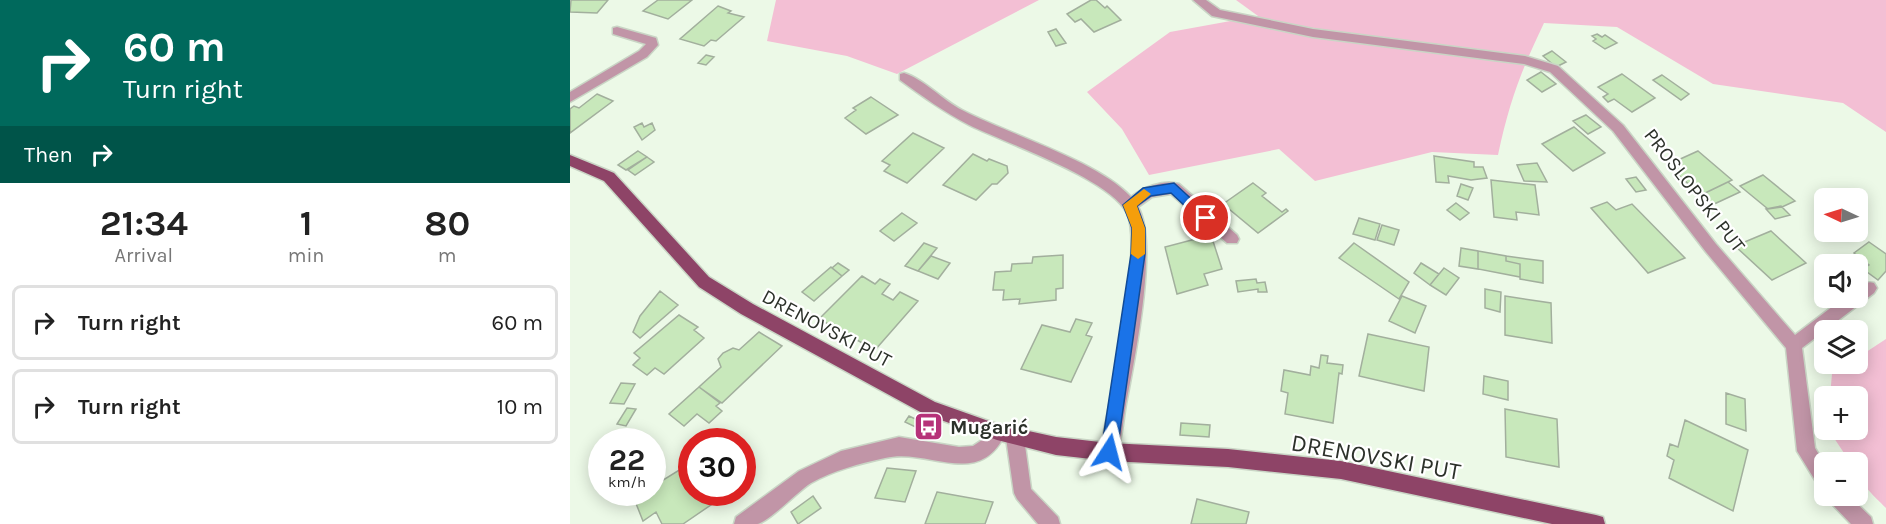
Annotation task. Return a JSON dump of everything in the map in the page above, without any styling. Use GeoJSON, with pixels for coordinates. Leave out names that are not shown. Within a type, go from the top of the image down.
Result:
{"type":"FeatureCollection","features":[{"type":"Feature","properties":{"kind":"main road","name":"DRENOVSKI PUT"},"geometry":{"type":"LineString","coordinates":[[570,160],[609,177],[704,282],[747,309],[930,408],[997,432],[1015,438],[1109,452],[1228,458],[1341,470],[1596,524]]}},
{"type":"Feature","properties":{"kind":"street","name":"PROSLOPSKI PUT"},"geometry":{"type":"LineString","coordinates":[[1199,0],[1216,13],[1313,33],[1525,60],[1554,69],[1618,128],[1711,248],[1794,345]]}},
{"type":"Feature","properties":{"kind":"street"},"geometry":{"type":"LineString","coordinates":[[570,98],[643,54],[652,45],[652,41],[617,31]]}},
{"type":"Feature","properties":{"kind":"street"},"geometry":{"type":"LineString","coordinates":[[904,78],[957,113],[1095,178],[1130,205],[1138,228],[1138,254],[1109,452]]}},
{"type":"Feature","properties":{"kind":"street"},"geometry":{"type":"LineString","coordinates":[[1130,205],[1148,192],[1174,188],[1232,239]]}},
{"type":"Feature","properties":{"kind":"street"},"geometry":{"type":"LineString","coordinates":[[1814,463],[1806,451],[1794,345],[1869,288]]}},
{"type":"Feature","properties":{"kind":"street"},"geometry":{"type":"LineString","coordinates":[[742,524],[805,477],[841,460],[899,446],[958,456],[976,454],[988,446],[997,432]]}},
{"type":"Feature","properties":{"kind":"street"},"geometry":{"type":"LineString","coordinates":[[1015,438],[1023,493],[1051,524]]}},
{"type":"Feature","properties":{"kind":"street"},"geometry":{"type":"LineString","coordinates":[[1846,506],[1864,524]]}},
{"type":"Feature","properties":{"kind":"shaded area"},"geometry":{"type":"Polygon","coordinates":[[[776,0],[1039,0],[897,74],[847,56],[767,41],[776,0]]]}},
{"type":"Feature","properties":{"kind":"shaded area"},"geometry":{"type":"Polygon","coordinates":[[[1236,0],[1886,0],[1886,132],[1843,103],[1713,84],[1617,27],[1544,23],[1517,88],[1498,155],[1432,152],[1315,181],[1279,149],[1149,175],[1122,129],[1087,92],[1170,32],[1258,16],[1236,0]]]}},
{"type":"Feature","properties":{"kind":"shaded area"},"geometry":{"type":"Polygon","coordinates":[[[1886,339],[1886,508],[1868,489],[1868,452],[1843,452],[1835,440],[1868,440],[1868,386],[1831,386],[1832,374],[1868,374],[1868,351],[1886,339]]]}},
{"type":"Feature","properties":{"kind":"building"},"geometry":{"type":"Polygon","coordinates":[[[571,0],[608,0],[597,13],[570,12],[571,0]]]}},
{"type":"Feature","properties":{"kind":"building"},"geometry":{"type":"Polygon","coordinates":[[[658,0],[692,0],[668,19],[643,11],[658,0]]]}},
{"type":"Feature","properties":{"kind":"building"},"geometry":{"type":"Polygon","coordinates":[[[1091,0],[1096,0],[1105,8],[1107,6],[1121,20],[1094,32],[1081,19],[1075,22],[1067,14],[1091,0]]]}},
{"type":"Feature","properties":{"kind":"building"},"geometry":{"type":"Polygon","coordinates":[[[718,6],[731,11],[728,13],[744,17],[716,41],[711,40],[704,46],[680,39],[718,6]]]}},
{"type":"Feature","properties":{"kind":"building"},"geometry":{"type":"Polygon","coordinates":[[[1056,29],[1066,43],[1056,46],[1048,32],[1056,29]]]}},
{"type":"Feature","properties":{"kind":"building"},"geometry":{"type":"Polygon","coordinates":[[[1597,34],[1602,37],[1605,35],[1617,43],[1605,49],[1593,41],[1596,39],[1592,36],[1597,34]]]}},
{"type":"Feature","properties":{"kind":"building"},"geometry":{"type":"Polygon","coordinates":[[[1552,51],[1566,62],[1556,67],[1543,56],[1552,51]]]}},
{"type":"Feature","properties":{"kind":"building"},"geometry":{"type":"Polygon","coordinates":[[[706,55],[714,57],[706,65],[698,63],[706,55]]]}},
{"type":"Feature","properties":{"kind":"building"},"geometry":{"type":"Polygon","coordinates":[[[1541,72],[1556,84],[1542,92],[1527,80],[1541,72]]]}},
{"type":"Feature","properties":{"kind":"building"},"geometry":{"type":"Polygon","coordinates":[[[1622,74],[1655,98],[1632,112],[1614,99],[1608,102],[1603,97],[1608,94],[1598,87],[1622,74]]]}},
{"type":"Feature","properties":{"kind":"building"},"geometry":{"type":"Polygon","coordinates":[[[1662,75],[1689,94],[1681,100],[1653,80],[1662,75]]]}},
{"type":"Feature","properties":{"kind":"building"},"geometry":{"type":"Polygon","coordinates":[[[597,94],[613,101],[570,133],[570,109],[574,106],[579,108],[597,94]]]}},
{"type":"Feature","properties":{"kind":"building"},"geometry":{"type":"Polygon","coordinates":[[[871,97],[898,115],[866,134],[845,118],[856,110],[853,108],[871,97]]]}},
{"type":"Feature","properties":{"kind":"building"},"geometry":{"type":"Polygon","coordinates":[[[1586,115],[1601,127],[1588,134],[1573,121],[1586,115]]]}},
{"type":"Feature","properties":{"kind":"building"},"geometry":{"type":"Polygon","coordinates":[[[642,123],[644,127],[652,123],[655,130],[642,140],[634,127],[642,123]]]}},
{"type":"Feature","properties":{"kind":"building"},"geometry":{"type":"Polygon","coordinates":[[[1574,127],[1605,153],[1573,171],[1542,144],[1574,127]]]}},
{"type":"Feature","properties":{"kind":"building"},"geometry":{"type":"Polygon","coordinates":[[[913,133],[944,148],[907,183],[884,171],[890,165],[882,161],[913,133]]]}},
{"type":"Feature","properties":{"kind":"building"},"geometry":{"type":"Polygon","coordinates":[[[638,151],[647,157],[626,170],[618,165],[638,151]]]}},
{"type":"Feature","properties":{"kind":"building"},"geometry":{"type":"Polygon","coordinates":[[[1698,151],[1732,180],[1701,195],[1667,165],[1698,151]]]}},
{"type":"Feature","properties":{"kind":"building"},"geometry":{"type":"Polygon","coordinates":[[[973,154],[987,161],[989,159],[1007,166],[1008,173],[997,184],[992,184],[976,200],[943,185],[973,154]]]}},
{"type":"Feature","properties":{"kind":"building"},"geometry":{"type":"Polygon","coordinates":[[[1434,156],[1474,162],[1474,167],[1483,167],[1487,178],[1471,180],[1448,176],[1449,183],[1436,182],[1434,156]]]}},
{"type":"Feature","properties":{"kind":"building"},"geometry":{"type":"Polygon","coordinates":[[[647,157],[654,162],[635,175],[628,170],[647,157]]]}},
{"type":"Feature","properties":{"kind":"building"},"geometry":{"type":"Polygon","coordinates":[[[1537,163],[1547,182],[1524,181],[1517,165],[1537,163]]]}},
{"type":"Feature","properties":{"kind":"building"},"geometry":{"type":"Polygon","coordinates":[[[1763,175],[1795,201],[1782,207],[1768,209],[1740,186],[1763,175]]]}},
{"type":"Feature","properties":{"kind":"building"},"geometry":{"type":"Polygon","coordinates":[[[1636,177],[1646,190],[1636,192],[1626,179],[1636,177]]]}},
{"type":"Feature","properties":{"kind":"building"},"geometry":{"type":"Polygon","coordinates":[[[1491,180],[1535,185],[1539,215],[1516,212],[1517,220],[1494,217],[1491,180]]]}},
{"type":"Feature","properties":{"kind":"building"},"geometry":{"type":"Polygon","coordinates":[[[1728,182],[1740,192],[1712,205],[1701,195],[1728,182]]]}},
{"type":"Feature","properties":{"kind":"building"},"geometry":{"type":"Polygon","coordinates":[[[1253,183],[1266,193],[1262,196],[1282,212],[1286,209],[1288,211],[1258,233],[1223,204],[1253,183]]]}},
{"type":"Feature","properties":{"kind":"building"},"geometry":{"type":"Polygon","coordinates":[[[1461,184],[1473,188],[1468,200],[1457,196],[1461,184]]]}},
{"type":"Feature","properties":{"kind":"building"},"geometry":{"type":"Polygon","coordinates":[[[1607,202],[1616,210],[1632,204],[1685,258],[1648,273],[1591,208],[1607,202]]]}},
{"type":"Feature","properties":{"kind":"building"},"geometry":{"type":"Polygon","coordinates":[[[1456,203],[1469,213],[1460,220],[1447,210],[1456,203]]]}},
{"type":"Feature","properties":{"kind":"building"},"geometry":{"type":"Polygon","coordinates":[[[1781,206],[1790,215],[1775,219],[1766,209],[1781,206]]]}},
{"type":"Feature","properties":{"kind":"building"},"geometry":{"type":"Polygon","coordinates":[[[902,213],[917,223],[894,241],[880,231],[902,213]]]}},
{"type":"Feature","properties":{"kind":"building"},"geometry":{"type":"Polygon","coordinates":[[[1359,218],[1380,224],[1375,240],[1353,234],[1359,218]]]}},
{"type":"Feature","properties":{"kind":"building"},"geometry":{"type":"Polygon","coordinates":[[[1382,225],[1399,230],[1394,245],[1377,240],[1382,225]]]}},
{"type":"Feature","properties":{"kind":"building"},"geometry":{"type":"Polygon","coordinates":[[[1771,231],[1806,263],[1772,280],[1735,246],[1771,231]]]}},
{"type":"Feature","properties":{"kind":"building"},"geometry":{"type":"Polygon","coordinates":[[[1211,235],[1222,269],[1204,274],[1208,285],[1177,294],[1165,247],[1211,235]]]}},
{"type":"Feature","properties":{"kind":"building"},"geometry":{"type":"Polygon","coordinates":[[[1869,242],[1886,254],[1886,271],[1878,280],[1868,273],[1868,254],[1854,253],[1869,242]]]}},
{"type":"Feature","properties":{"kind":"building"},"geometry":{"type":"Polygon","coordinates":[[[924,243],[937,248],[918,271],[905,266],[924,243]]]}},
{"type":"Feature","properties":{"kind":"building"},"geometry":{"type":"Polygon","coordinates":[[[1354,243],[1409,282],[1399,299],[1339,258],[1354,243]]]}},
{"type":"Feature","properties":{"kind":"building"},"geometry":{"type":"Polygon","coordinates":[[[1461,248],[1478,251],[1478,269],[1459,266],[1461,248]]]}},
{"type":"Feature","properties":{"kind":"building"},"geometry":{"type":"Polygon","coordinates":[[[1478,251],[1506,256],[1506,261],[1520,264],[1520,277],[1478,269],[1478,251]]]}},
{"type":"Feature","properties":{"kind":"building"},"geometry":{"type":"Polygon","coordinates":[[[1063,255],[1063,288],[1056,289],[1056,300],[1019,304],[1020,299],[1003,300],[1004,290],[993,290],[995,272],[1011,271],[1012,264],[1032,263],[1033,257],[1063,255]]]}},
{"type":"Feature","properties":{"kind":"building"},"geometry":{"type":"Polygon","coordinates":[[[931,256],[950,263],[938,279],[918,271],[931,256]]]}},
{"type":"Feature","properties":{"kind":"building"},"geometry":{"type":"Polygon","coordinates":[[[1506,256],[1543,261],[1543,283],[1520,279],[1520,264],[1506,261],[1506,256]]]}},
{"type":"Feature","properties":{"kind":"building"},"geometry":{"type":"Polygon","coordinates":[[[838,263],[849,270],[842,276],[832,268],[838,263]]]}},
{"type":"Feature","properties":{"kind":"building"},"geometry":{"type":"Polygon","coordinates":[[[1421,263],[1439,274],[1430,285],[1414,273],[1421,263]]]}},
{"type":"Feature","properties":{"kind":"building"},"geometry":{"type":"Polygon","coordinates":[[[831,267],[842,276],[814,301],[802,292],[831,267]]]}},
{"type":"Feature","properties":{"kind":"building"},"geometry":{"type":"Polygon","coordinates":[[[1444,268],[1459,278],[1446,295],[1430,285],[1444,268]]]}},
{"type":"Feature","properties":{"kind":"building"},"geometry":{"type":"Polygon","coordinates":[[[862,276],[875,284],[880,279],[890,284],[882,294],[893,300],[900,292],[918,301],[875,350],[819,319],[862,276]]]}},
{"type":"Feature","properties":{"kind":"building"},"geometry":{"type":"Polygon","coordinates":[[[1256,279],[1257,283],[1265,282],[1267,292],[1258,292],[1258,289],[1238,292],[1236,281],[1256,279]]]}},
{"type":"Feature","properties":{"kind":"building"},"geometry":{"type":"Polygon","coordinates":[[[1485,289],[1501,292],[1500,312],[1485,308],[1485,289]]]}},
{"type":"Feature","properties":{"kind":"building"},"geometry":{"type":"Polygon","coordinates":[[[660,291],[678,305],[640,338],[633,332],[640,316],[660,291]]]}},
{"type":"Feature","properties":{"kind":"building"},"geometry":{"type":"Polygon","coordinates":[[[1402,296],[1426,306],[1415,333],[1389,321],[1402,296]]]}},
{"type":"Feature","properties":{"kind":"building"},"geometry":{"type":"Polygon","coordinates":[[[1505,296],[1551,303],[1552,343],[1505,335],[1505,296]]]}},
{"type":"Feature","properties":{"kind":"building"},"geometry":{"type":"Polygon","coordinates":[[[679,315],[698,327],[694,330],[704,338],[664,374],[655,368],[647,375],[633,365],[640,358],[634,353],[679,315]]]}},
{"type":"Feature","properties":{"kind":"building"},"geometry":{"type":"Polygon","coordinates":[[[1076,319],[1092,323],[1086,335],[1092,337],[1071,382],[1021,369],[1042,325],[1070,332],[1076,319]]]}},
{"type":"Feature","properties":{"kind":"building"},"geometry":{"type":"Polygon","coordinates":[[[759,332],[782,346],[722,403],[699,387],[721,367],[718,359],[723,353],[733,348],[739,350],[759,332]]]}},
{"type":"Feature","properties":{"kind":"building"},"geometry":{"type":"Polygon","coordinates":[[[1368,334],[1429,347],[1424,391],[1359,376],[1368,334]]]}},
{"type":"Feature","properties":{"kind":"building"},"geometry":{"type":"Polygon","coordinates":[[[1321,355],[1328,356],[1327,363],[1343,365],[1342,374],[1339,373],[1333,423],[1285,414],[1288,393],[1281,391],[1284,370],[1310,375],[1311,366],[1319,368],[1321,355]]]}},
{"type":"Feature","properties":{"kind":"building"},"geometry":{"type":"Polygon","coordinates":[[[1484,376],[1508,381],[1508,400],[1483,394],[1484,376]]]}},
{"type":"Feature","properties":{"kind":"building"},"geometry":{"type":"Polygon","coordinates":[[[621,383],[635,384],[624,404],[610,403],[621,383]]]}},
{"type":"Feature","properties":{"kind":"building"},"geometry":{"type":"Polygon","coordinates":[[[699,387],[720,403],[716,406],[722,411],[709,423],[697,414],[684,426],[669,414],[699,387]]]}},
{"type":"Feature","properties":{"kind":"building"},"geometry":{"type":"Polygon","coordinates":[[[1726,393],[1745,399],[1746,431],[1726,424],[1726,393]]]}},
{"type":"Feature","properties":{"kind":"building"},"geometry":{"type":"Polygon","coordinates":[[[627,408],[636,409],[626,426],[617,424],[627,408]]]}},
{"type":"Feature","properties":{"kind":"building"},"geometry":{"type":"Polygon","coordinates":[[[1505,409],[1557,419],[1559,467],[1506,457],[1505,409]]]}},
{"type":"Feature","properties":{"kind":"building"},"geometry":{"type":"Polygon","coordinates":[[[909,416],[928,425],[924,431],[905,422],[909,416]]]}},
{"type":"Feature","properties":{"kind":"building"},"geometry":{"type":"Polygon","coordinates":[[[1685,420],[1748,450],[1733,511],[1669,478],[1674,460],[1667,456],[1670,444],[1678,447],[1685,420]]]}},
{"type":"Feature","properties":{"kind":"building"},"geometry":{"type":"Polygon","coordinates":[[[1181,423],[1210,425],[1209,437],[1180,435],[1181,423]]]}},
{"type":"Feature","properties":{"kind":"building"},"geometry":{"type":"Polygon","coordinates":[[[887,468],[916,471],[905,502],[875,498],[887,468]]]}},
{"type":"Feature","properties":{"kind":"building"},"geometry":{"type":"Polygon","coordinates":[[[678,471],[678,506],[709,506],[683,524],[662,524],[656,512],[643,521],[637,506],[666,506],[666,478],[678,471]]]}},
{"type":"Feature","properties":{"kind":"building"},"geometry":{"type":"Polygon","coordinates":[[[937,492],[993,502],[985,524],[925,524],[937,492]]]}},
{"type":"Feature","properties":{"kind":"building"},"geometry":{"type":"Polygon","coordinates":[[[813,496],[821,508],[798,524],[791,512],[813,496]]]}},
{"type":"Feature","properties":{"kind":"building"},"geometry":{"type":"Polygon","coordinates":[[[1197,499],[1249,512],[1246,524],[1191,524],[1197,499]]]}},
{"type":"Feature","properties":{"kind":"slow traffic"},"geometry":{"type":"LineString","coordinates":[[1138,254],[1138,228],[1130,205],[1144,194]]}},
{"type":"Feature","properties":{"kind":"place","name":"Mugarić"},"geometry":{"type":"Point","coordinates":[929,427]}},
{"type":"Feature","properties":{"kind":"route"},"geometry":{"type":"LineString","coordinates":[[1109,452],[1136,281],[1138,228],[1130,205],[1148,192],[1164,187],[1174,188],[1206,218]]}}]}
